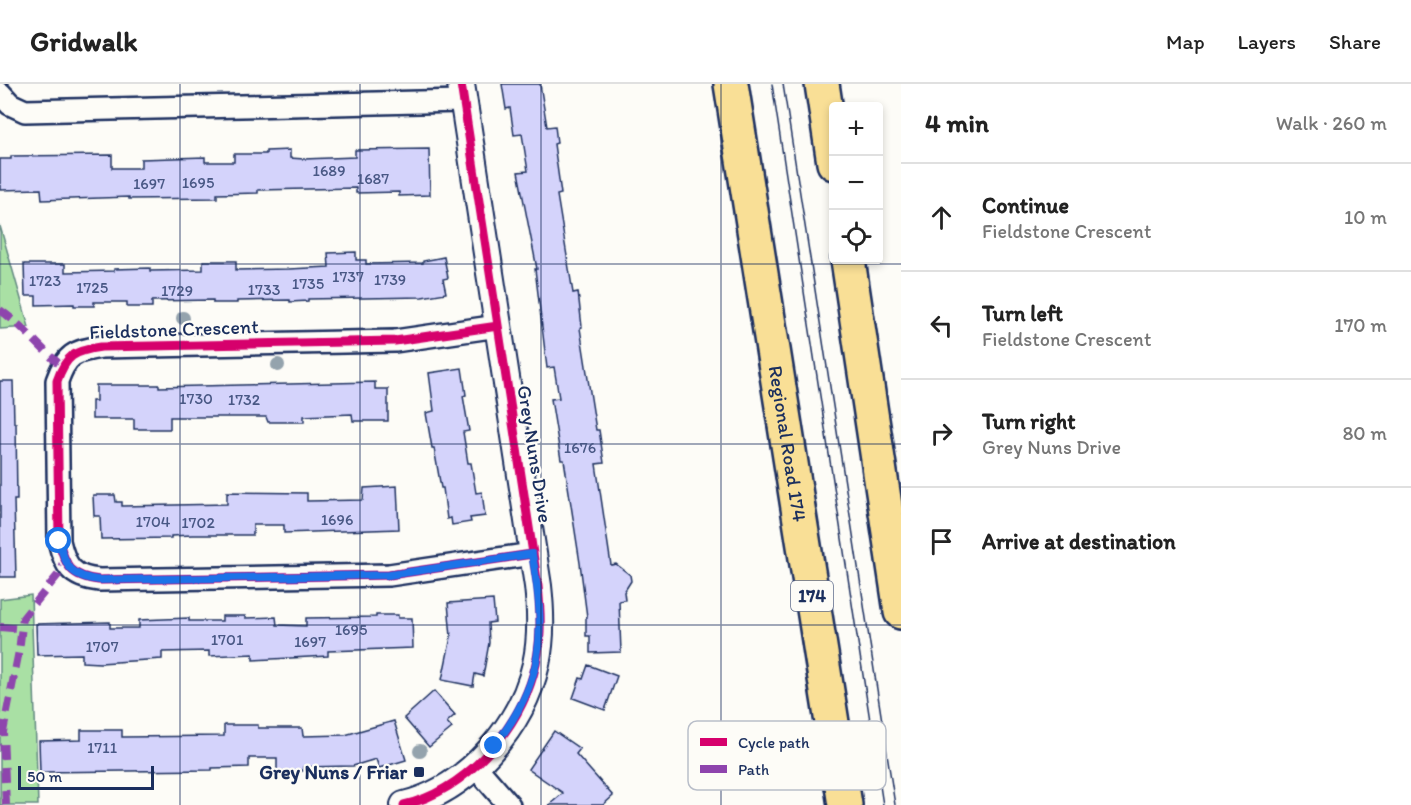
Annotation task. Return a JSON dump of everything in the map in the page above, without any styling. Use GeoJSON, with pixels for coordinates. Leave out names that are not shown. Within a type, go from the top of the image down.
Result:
{"type":"FeatureCollection","features":[{"type":"Feature","properties":{"kind":"highway"},"geometry":{"type":"LineString","coordinates":[[712,84],[780,388]]}},
{"type":"Feature","properties":{"kind":"highway","name":"Regional Road 174"},"geometry":{"type":"LineString","coordinates":[[731,84],[832,721]]}},
{"type":"Feature","properties":{"kind":"highway"},"geometry":{"type":"LineString","coordinates":[[822,84],[833,156]]}},
{"type":"Feature","properties":{"kind":"highway"},"geometry":{"type":"LineString","coordinates":[[828,84],[830,102]]}},
{"type":"Feature","properties":{"kind":"highway"},"geometry":{"type":"LineString","coordinates":[[850,264],[901,612]]}},
{"type":"Feature","properties":{"kind":"highway","name":"Regional Road 174"},"geometry":{"type":"LineString","coordinates":[[843,790],[845,805]]}},
{"type":"Feature","properties":{"kind":"street"},"geometry":{"type":"LineString","coordinates":[[0,93],[10,104],[25,111],[462,93]]}},
{"type":"Feature","properties":{"kind":"street","name":"Grey Nuns Drive"},"geometry":{"type":"LineString","coordinates":[[404,805],[454,783],[475,766],[510,726],[536,666],[541,617],[462,93]]}},
{"type":"Feature","properties":{"kind":"street","name":"Fieldstone Crescent"},"geometry":{"type":"LineString","coordinates":[[498,326],[395,341],[100,347],[80,350],[62,366],[57,381],[59,541],[64,560],[73,572],[86,579],[99,580],[389,575],[532,554]]}},
{"type":"Feature","properties":{"kind":"street"},"geometry":{"type":"LineString","coordinates":[[475,766],[509,805]]}},
{"type":"Feature","properties":{"kind":"green space"},"geometry":{"type":"Polygon","coordinates":[[[0,226],[29,327],[0,329],[0,226]]]}},
{"type":"Feature","properties":{"kind":"green space"},"geometry":{"type":"Polygon","coordinates":[[[31,595],[38,805],[0,805],[0,599],[31,595]]]}},
{"type":"Feature","properties":{"kind":"building"},"geometry":{"type":"Polygon","coordinates":[[[502,84],[540,84],[547,127],[555,126],[557,143],[554,144],[561,194],[557,195],[573,293],[578,292],[582,327],[580,328],[596,430],[599,430],[604,463],[596,464],[611,565],[616,564],[630,575],[631,581],[624,592],[625,600],[619,601],[621,652],[590,653],[590,636],[586,636],[587,617],[580,563],[564,460],[561,460],[551,399],[559,398],[554,367],[547,368],[535,269],[537,269],[518,172],[528,171],[522,134],[514,135],[510,108],[506,109],[502,84]]]}},
{"type":"Feature","properties":{"kind":"building"},"geometry":{"type":"Polygon","coordinates":[[[429,149],[430,195],[399,196],[399,192],[356,193],[356,188],[258,190],[258,193],[217,194],[217,198],[129,199],[129,197],[42,200],[41,189],[0,190],[0,159],[11,159],[11,156],[112,155],[112,168],[141,168],[141,159],[205,157],[205,162],[234,162],[234,154],[266,154],[266,151],[290,150],[290,158],[304,159],[355,157],[355,150],[429,149]]]}},
{"type":"Feature","properties":{"kind":"building"},"geometry":{"type":"Polygon","coordinates":[[[356,252],[356,260],[366,260],[366,264],[423,263],[423,261],[444,257],[448,278],[443,279],[446,293],[422,297],[308,299],[308,301],[290,302],[290,300],[237,301],[237,303],[213,303],[213,300],[152,301],[152,307],[127,307],[127,302],[94,302],[94,306],[36,305],[36,296],[25,296],[24,264],[65,264],[65,272],[150,268],[150,271],[203,270],[203,261],[236,261],[236,270],[289,269],[329,267],[328,253],[356,252]]]}},
{"type":"Feature","properties":{"kind":"building"},"geometry":{"type":"Polygon","coordinates":[[[462,368],[466,395],[463,396],[469,431],[463,432],[476,493],[482,492],[485,516],[470,518],[471,522],[452,525],[451,518],[447,519],[443,488],[441,488],[426,413],[434,411],[429,373],[462,368]]]}},
{"type":"Feature","properties":{"kind":"building"},"geometry":{"type":"Polygon","coordinates":[[[0,381],[13,381],[14,423],[16,423],[17,500],[14,500],[16,577],[0,577],[0,381]]]}},
{"type":"Feature","properties":{"kind":"building"},"geometry":{"type":"Polygon","coordinates":[[[375,382],[375,389],[388,389],[388,421],[353,421],[352,414],[304,416],[304,422],[268,422],[266,417],[170,417],[170,429],[134,429],[134,419],[92,419],[92,401],[96,401],[96,385],[159,385],[159,387],[375,382]]]}},
{"type":"Feature","properties":{"kind":"building"},"geometry":{"type":"Polygon","coordinates":[[[397,486],[399,529],[284,533],[284,525],[253,525],[253,535],[101,539],[100,516],[94,516],[93,495],[115,495],[116,502],[122,502],[122,506],[227,504],[227,492],[307,493],[307,501],[363,500],[364,488],[397,486]]]}},
{"type":"Feature","properties":{"kind":"building"},"geometry":{"type":"Polygon","coordinates":[[[493,600],[495,622],[488,623],[489,643],[483,676],[475,674],[473,686],[442,680],[451,637],[448,603],[493,600]]]}},
{"type":"Feature","properties":{"kind":"building"},"geometry":{"type":"Polygon","coordinates":[[[376,615],[398,615],[398,618],[412,618],[413,648],[328,651],[328,656],[253,660],[253,654],[209,656],[209,651],[162,652],[162,659],[100,663],[82,662],[82,654],[37,655],[36,624],[110,622],[110,628],[139,628],[139,620],[189,618],[189,621],[222,621],[222,616],[245,616],[245,618],[276,617],[277,625],[306,626],[306,618],[376,617],[376,615]]]}},
{"type":"Feature","properties":{"kind":"building"},"geometry":{"type":"Polygon","coordinates":[[[588,665],[617,676],[605,710],[573,698],[580,678],[583,679],[588,665]]]}},
{"type":"Feature","properties":{"kind":"building"},"geometry":{"type":"Polygon","coordinates":[[[434,691],[455,715],[447,722],[452,728],[429,747],[404,718],[434,691]]]}},
{"type":"Feature","properties":{"kind":"building"},"geometry":{"type":"Polygon","coordinates":[[[394,721],[406,760],[379,768],[376,759],[353,766],[303,767],[303,771],[277,771],[277,758],[249,758],[249,767],[212,768],[212,770],[40,772],[39,741],[81,740],[81,730],[122,730],[122,737],[224,736],[224,725],[258,725],[258,728],[302,728],[303,736],[345,735],[394,721]]]}},
{"type":"Feature","properties":{"kind":"building"},"geometry":{"type":"Polygon","coordinates":[[[554,731],[580,749],[576,754],[613,796],[603,805],[549,805],[563,793],[528,769],[554,731]]]}},
{"type":"Feature","properties":{"kind":"tram line"},"geometry":{"type":"LineString","coordinates":[[772,84],[870,721]]}},
{"type":"Feature","properties":{"kind":"tram line"},"geometry":{"type":"LineString","coordinates":[[783,84],[882,721]]}},
{"type":"Feature","properties":{"kind":"tram line"},"geometry":{"type":"LineString","coordinates":[[886,747],[895,805]]}},
{"type":"Feature","properties":{"kind":"tram line"},"geometry":{"type":"LineString","coordinates":[[881,790],[883,805]]}},
{"type":"Feature","properties":{"kind":"marked path"},"geometry":{"type":"LineString","coordinates":[[0,310],[62,366]]}},
{"type":"Feature","properties":{"kind":"marked path"},"geometry":{"type":"LineString","coordinates":[[6,805],[3,732],[23,618],[58,575],[64,560]]}},
{"type":"Feature","properties":{"kind":"marked path"},"geometry":{"type":"LineString","coordinates":[[0,627],[22,629]]}},
{"type":"Feature","properties":{"kind":"cycle path"},"geometry":{"type":"LineString","coordinates":[[404,805],[449,786],[470,770],[505,732],[529,688],[536,664],[540,635],[538,586],[461,84]]}},
{"type":"Feature","properties":{"kind":"cycle path"},"geometry":{"type":"LineString","coordinates":[[498,326],[395,341],[101,347],[84,350],[68,360],[57,381],[59,541],[71,569],[82,576],[99,580],[389,575],[532,554]]}},
{"type":"Feature","properties":{"kind":"place","name":"Grey Nuns / Friar"},"geometry":{"type":"Point","coordinates":[419,772]}},
{"type":"Feature","properties":{"kind":"route"},"geometry":{"type":"LineString","coordinates":[[59,541],[64,560],[73,572],[86,579],[99,580],[389,575],[532,554],[541,617],[536,666],[510,726],[494,746]]}}]}
